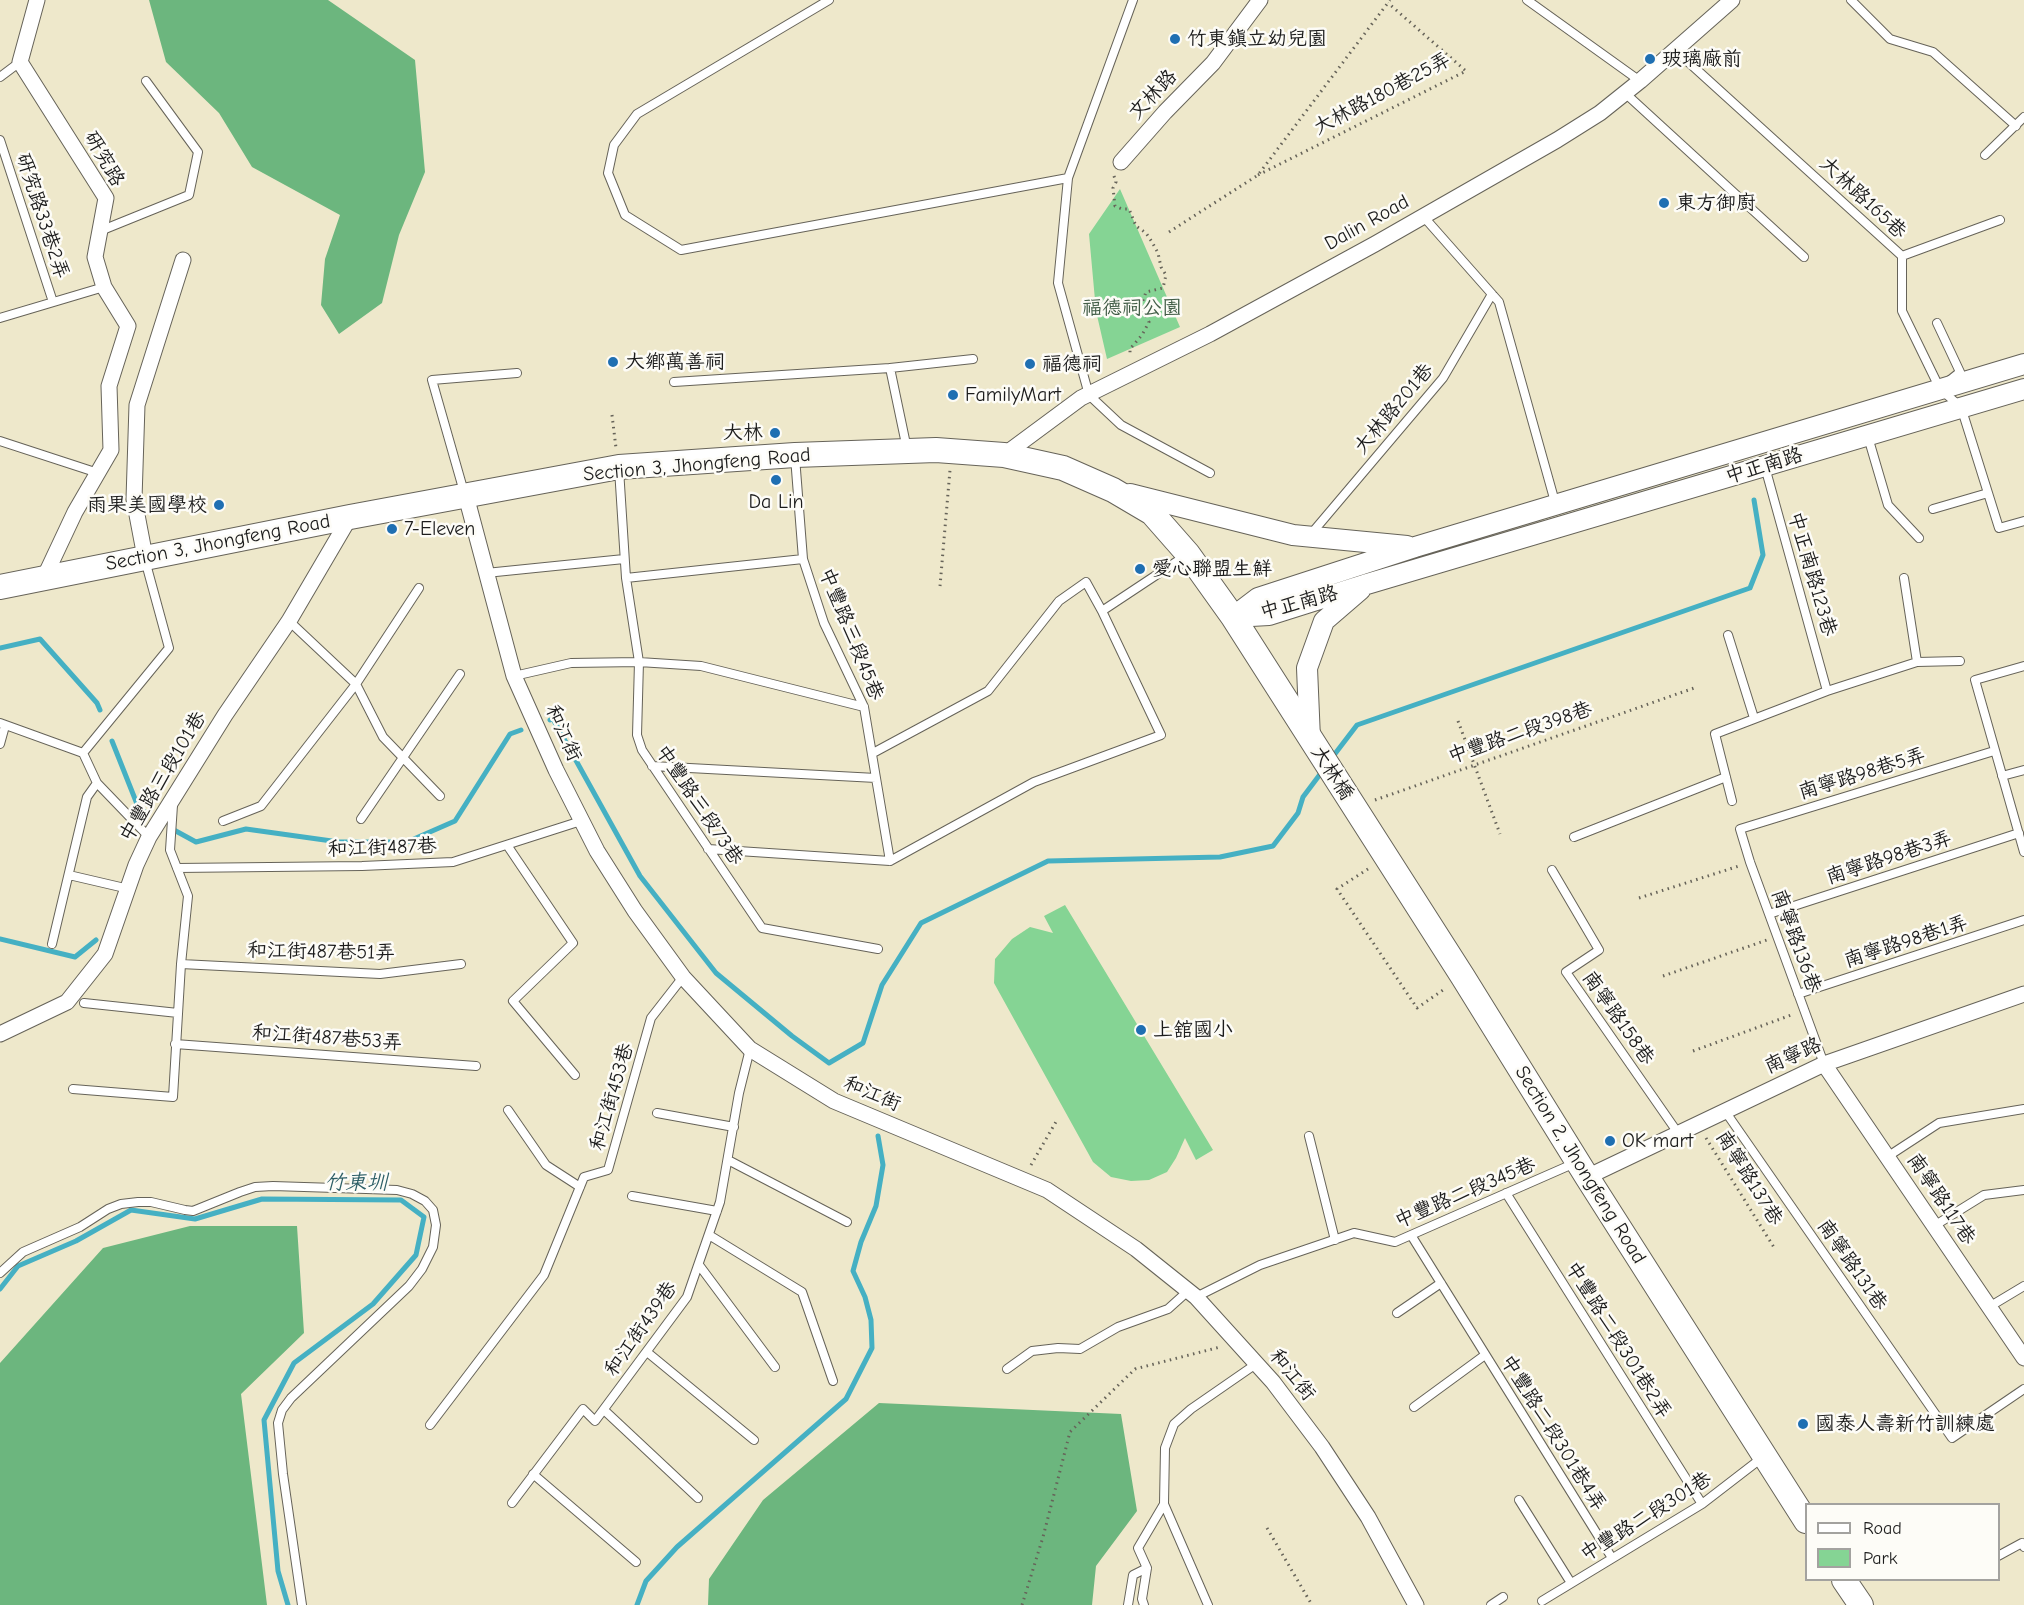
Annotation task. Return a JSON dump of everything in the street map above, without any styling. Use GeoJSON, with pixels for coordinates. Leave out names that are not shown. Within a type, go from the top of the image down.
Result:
{"type":"FeatureCollection","features":[{"type":"Feature","properties":{"kind":"main road","name":"Section 3, Jhongfeng Road"},"geometry":{"type":"LineString","coordinates":[[0,587],[350,517],[619,467],[795,455],[907,450],[952,451],[1004,455],[1063,468],[1113,490],[1152,513],[1188,554],[1233,618]]}},
{"type":"Feature","properties":{"kind":"main road"},"geometry":{"type":"LineString","coordinates":[[1233,618],[1310,739]]}},
{"type":"Feature","properties":{"kind":"main road","name":"大林橋"},"geometry":{"type":"LineString","coordinates":[[1310,739],[1354,808]]}},
{"type":"Feature","properties":{"kind":"main road","name":"Section 2, Jhongfeng Road"},"geometry":{"type":"LineString","coordinates":[[1354,808],[1805,1519]]}},
{"type":"Feature","properties":{"kind":"main road"},"geometry":{"type":"LineString","coordinates":[[1845,1581],[1861,1605]]}},
{"type":"Feature","properties":{"kind":"street"},"geometry":{"type":"LineString","coordinates":[[20,62],[36,0]]}},
{"type":"Feature","properties":{"kind":"street","name":"文林路"},"geometry":{"type":"LineString","coordinates":[[1121,162],[1165,112],[1213,63],[1260,0]]}},
{"type":"Feature","properties":{"kind":"street","name":"Dalin Road"},"geometry":{"type":"LineString","coordinates":[[1004,455],[1081,398],[1210,334],[1557,140],[1600,113],[1640,81],[1732,0]]}},
{"type":"Feature","properties":{"kind":"street","name":"研究路"},"geometry":{"type":"LineString","coordinates":[[20,62],[106,198],[94,257],[104,287],[128,326],[109,386],[111,450],[75,512],[44,578]]}},
{"type":"Feature","properties":{"kind":"street"},"geometry":{"type":"LineString","coordinates":[[145,557],[134,499],[137,405],[183,260]]}},
{"type":"Feature","properties":{"kind":"street","name":"中正南路"},"geometry":{"type":"LineString","coordinates":[[1233,618],[1258,598],[1415,547],[2024,364]]}},
{"type":"Feature","properties":{"kind":"street","name":"中正南路"},"geometry":{"type":"LineString","coordinates":[[1233,618],[1269,615],[2024,388]]}},
{"type":"Feature","properties":{"kind":"street"},"geometry":{"type":"LineString","coordinates":[[1113,490],[1293,535],[1415,547]]}},
{"type":"Feature","properties":{"kind":"street","name":"和江街"},"geometry":{"type":"LineString","coordinates":[[466,496],[514,676],[556,770],[597,851],[634,911],[683,977],[750,1049],[834,1101],[1047,1190],[1136,1249],[1192,1294],[1273,1382],[1322,1447],[1368,1517],[1416,1605]]}},
{"type":"Feature","properties":{"kind":"street","name":"中豐路三段101巷"},"geometry":{"type":"LineString","coordinates":[[0,1034],[67,1002],[105,954],[136,865],[149,837],[225,715],[289,621],[350,517]]}},
{"type":"Feature","properties":{"kind":"street"},"geometry":{"type":"LineString","coordinates":[[1310,739],[1307,668],[1324,621],[1367,584]]}},
{"type":"Feature","properties":{"kind":"street","name":"南寧路"},"geometry":{"type":"LineString","coordinates":[[1582,1169],[1698,1124],[1824,1064],[2024,994]]}},
{"type":"Feature","properties":{"kind":"street","name":"南寧路117巷"},"geometry":{"type":"LineString","coordinates":[[1824,1064],[2024,1358]]}},
{"type":"Feature","properties":{"kind":"lane"},"geometry":{"type":"LineString","coordinates":[[829,0],[637,114],[614,145],[608,173],[625,215],[681,250],[1068,178]]}},
{"type":"Feature","properties":{"kind":"lane"},"geometry":{"type":"LineString","coordinates":[[1133,0],[1068,178],[1058,283],[1089,395],[1121,424],[1210,473]]}},
{"type":"Feature","properties":{"kind":"lane"},"geometry":{"type":"LineString","coordinates":[[1527,0],[1640,81]]}},
{"type":"Feature","properties":{"kind":"lane"},"geometry":{"type":"LineString","coordinates":[[1851,0],[1890,39],[1933,52],[2016,126]]}},
{"type":"Feature","properties":{"kind":"lane","name":"大林路165巷"},"geometry":{"type":"LineString","coordinates":[[1675,50],[1902,256],[1902,311],[1940,389],[1961,407]]}},
{"type":"Feature","properties":{"kind":"lane"},"geometry":{"type":"LineString","coordinates":[[0,77],[20,62]]}},
{"type":"Feature","properties":{"kind":"lane"},"geometry":{"type":"LineString","coordinates":[[100,231],[189,195],[198,152],[146,81]]}},
{"type":"Feature","properties":{"kind":"lane"},"geometry":{"type":"LineString","coordinates":[[1625,93],[1804,257]]}},
{"type":"Feature","properties":{"kind":"lane"},"geometry":{"type":"LineString","coordinates":[[1984,155],[2024,117]]}},
{"type":"Feature","properties":{"kind":"lane","name":"研究路33巷2弄"},"geometry":{"type":"LineString","coordinates":[[0,140],[53,302]]}},
{"type":"Feature","properties":{"kind":"lane"},"geometry":{"type":"LineString","coordinates":[[1423,216],[1499,302],[1556,504]]}},
{"type":"Feature","properties":{"kind":"lane"},"geometry":{"type":"LineString","coordinates":[[1902,256],[2000,220]]}},
{"type":"Feature","properties":{"kind":"lane"},"geometry":{"type":"LineString","coordinates":[[0,318],[104,287]]}},
{"type":"Feature","properties":{"kind":"lane","name":"大林路201巷"},"geometry":{"type":"LineString","coordinates":[[1309,537],[1443,378],[1492,294]]}},
{"type":"Feature","properties":{"kind":"lane"},"geometry":{"type":"LineString","coordinates":[[1937,323],[1960,372],[1940,389]]}},
{"type":"Feature","properties":{"kind":"lane"},"geometry":{"type":"LineString","coordinates":[[674,382],[890,368],[973,359]]}},
{"type":"Feature","properties":{"kind":"lane"},"geometry":{"type":"LineString","coordinates":[[890,368],[907,450]]}},
{"type":"Feature","properties":{"kind":"lane"},"geometry":{"type":"LineString","coordinates":[[466,496],[432,380],[518,373]]}},
{"type":"Feature","properties":{"kind":"lane"},"geometry":{"type":"LineString","coordinates":[[1961,407],[1999,528],[2024,521]]}},
{"type":"Feature","properties":{"kind":"lane"},"geometry":{"type":"LineString","coordinates":[[1868,435],[1888,505],[1919,538]]}},
{"type":"Feature","properties":{"kind":"lane"},"geometry":{"type":"LineString","coordinates":[[0,441],[98,473]]}},
{"type":"Feature","properties":{"kind":"lane","name":"中豐路三段45巷"},"geometry":{"type":"LineString","coordinates":[[795,455],[803,559],[824,623],[864,707],[890,861]]}},
{"type":"Feature","properties":{"kind":"lane","name":"中正南路123巷"},"geometry":{"type":"LineString","coordinates":[[1764,466],[1827,691]]}},
{"type":"Feature","properties":{"kind":"lane","name":"中豐路三段73巷"},"geometry":{"type":"LineString","coordinates":[[619,467],[624,559],[639,662],[637,735],[642,750],[762,928],[878,949]]}},
{"type":"Feature","properties":{"kind":"lane"},"geometry":{"type":"LineString","coordinates":[[1933,509],[1988,493]]}},
{"type":"Feature","properties":{"kind":"lane"},"geometry":{"type":"LineString","coordinates":[[1102,611],[1188,554]]}},
{"type":"Feature","properties":{"kind":"lane"},"geometry":{"type":"LineString","coordinates":[[83,753],[169,648],[145,557]]}},
{"type":"Feature","properties":{"kind":"lane"},"geometry":{"type":"LineString","coordinates":[[486,573],[624,559]]}},
{"type":"Feature","properties":{"kind":"lane"},"geometry":{"type":"LineString","coordinates":[[626,578],[803,559]]}},
{"type":"Feature","properties":{"kind":"lane"},"geometry":{"type":"LineString","coordinates":[[1904,578],[1917,662]]}},
{"type":"Feature","properties":{"kind":"lane"},"geometry":{"type":"LineString","coordinates":[[708,849],[890,861],[1034,782],[1161,735],[1086,582],[1059,601],[988,691],[873,753]]}},
{"type":"Feature","properties":{"kind":"lane"},"geometry":{"type":"LineString","coordinates":[[223,821],[261,806],[356,684],[419,588]]}},
{"type":"Feature","properties":{"kind":"lane"},"geometry":{"type":"LineString","coordinates":[[289,621],[356,684],[383,737],[440,796]]}},
{"type":"Feature","properties":{"kind":"lane"},"geometry":{"type":"LineString","coordinates":[[1728,635],[1754,718]]}},
{"type":"Feature","properties":{"kind":"lane"},"geometry":{"type":"LineString","coordinates":[[1732,801],[1715,734],[1827,691],[1917,662],[1960,661]]}},
{"type":"Feature","properties":{"kind":"lane"},"geometry":{"type":"LineString","coordinates":[[514,676],[572,663],[639,662],[701,666],[864,707]]}},
{"type":"Feature","properties":{"kind":"lane"},"geometry":{"type":"LineString","coordinates":[[2024,666],[1975,680],[2024,852]]}},
{"type":"Feature","properties":{"kind":"lane"},"geometry":{"type":"LineString","coordinates":[[361,819],[460,674]]}},
{"type":"Feature","properties":{"kind":"lane"},"geometry":{"type":"LineString","coordinates":[[0,744],[2,725],[83,753],[97,783],[149,837]]}},
{"type":"Feature","properties":{"kind":"lane","name":"南寧路98巷5弄"},"geometry":{"type":"LineString","coordinates":[[1740,829],[1994,751]]}},
{"type":"Feature","properties":{"kind":"lane"},"geometry":{"type":"LineString","coordinates":[[652,766],[876,778]]}},
{"type":"Feature","properties":{"kind":"lane"},"geometry":{"type":"LineString","coordinates":[[2002,776],[2024,770]]}},
{"type":"Feature","properties":{"kind":"lane"},"geometry":{"type":"LineString","coordinates":[[1574,837],[1726,777]]}},
{"type":"Feature","properties":{"kind":"lane"},"geometry":{"type":"LineString","coordinates":[[52,944],[87,797],[97,783]]}},
{"type":"Feature","properties":{"kind":"lane"},"geometry":{"type":"LineString","coordinates":[[73,1089],[173,1097],[181,964],[188,897],[170,850],[173,801]]}},
{"type":"Feature","properties":{"kind":"lane","name":"和江街487巷"},"geometry":{"type":"LineString","coordinates":[[177,868],[362,866],[453,862],[581,821]]}},
{"type":"Feature","properties":{"kind":"lane","name":"南寧路136巷"},"geometry":{"type":"LineString","coordinates":[[1740,829],[1824,1064]]}},
{"type":"Feature","properties":{"kind":"lane","name":"南寧路98巷3弄"},"geometry":{"type":"LineString","coordinates":[[1769,914],[2019,833]]}},
{"type":"Feature","properties":{"kind":"lane"},"geometry":{"type":"LineString","coordinates":[[507,845],[573,943],[513,1001],[574,1075]]}},
{"type":"Feature","properties":{"kind":"lane","name":"南寧路158巷"},"geometry":{"type":"LineString","coordinates":[[1552,870],[1599,950],[1566,972],[1677,1133]]}},
{"type":"Feature","properties":{"kind":"lane"},"geometry":{"type":"LineString","coordinates":[[69,875],[129,889]]}},
{"type":"Feature","properties":{"kind":"lane","name":"南寧路98巷1弄"},"geometry":{"type":"LineString","coordinates":[[1798,994],[2024,920]]}},
{"type":"Feature","properties":{"kind":"lane","name":"和江街487巷51弄"},"geometry":{"type":"LineString","coordinates":[[181,964],[380,974],[461,964]]}},
{"type":"Feature","properties":{"kind":"lane","name":"和江街453巷"},"geometry":{"type":"LineString","coordinates":[[580,1187],[584,1177],[608,1170],[651,1018],[683,977]]}},
{"type":"Feature","properties":{"kind":"lane"},"geometry":{"type":"LineString","coordinates":[[84,1003],[178,1013]]}},
{"type":"Feature","properties":{"kind":"lane","name":"和江街487巷53弄"},"geometry":{"type":"LineString","coordinates":[[175,1044],[476,1066]]}},
{"type":"Feature","properties":{"kind":"lane","name":"和江街439巷"},"geometry":{"type":"LineString","coordinates":[[604,1410],[687,1297],[717,1211],[750,1049]]}},
{"type":"Feature","properties":{"kind":"lane"},"geometry":{"type":"LineString","coordinates":[[1887,1156],[1939,1123],[2024,1109]]}},
{"type":"Feature","properties":{"kind":"lane"},"geometry":{"type":"LineString","coordinates":[[430,1425],[544,1275],[580,1187],[546,1165],[508,1110]]}},
{"type":"Feature","properties":{"kind":"lane","name":"南寧路131巷"},"geometry":{"type":"LineString","coordinates":[[1725,1111],[1952,1438],[2024,1389]]}},
{"type":"Feature","properties":{"kind":"lane"},"geometry":{"type":"LineString","coordinates":[[657,1113],[735,1127]]}},
{"type":"Feature","properties":{"kind":"lane"},"geometry":{"type":"LineString","coordinates":[[1309,1136],[1335,1240]]}},
{"type":"Feature","properties":{"kind":"lane"},"geometry":{"type":"LineString","coordinates":[[728,1160],[847,1222]]}},
{"type":"Feature","properties":{"kind":"lane","name":"中豐路二段345巷"},"geometry":{"type":"LineString","coordinates":[[1007,1370],[1032,1351],[1058,1348],[1080,1349],[1118,1328],[1168,1309],[1192,1294],[1260,1265],[1354,1233],[1395,1242],[1506,1193],[1582,1169]]}},
{"type":"Feature","properties":{"kind":"lane"},"geometry":{"type":"LineString","coordinates":[[0,1273],[23,1251],[80,1227],[108,1209],[121,1204],[151,1202],[193,1211],[255,1187],[273,1186],[397,1190],[425,1201],[433,1210],[436,1225],[433,1247],[423,1269],[409,1286],[291,1398],[280,1416],[278,1423],[282,1464],[302,1605]]}},
{"type":"Feature","properties":{"kind":"lane"},"geometry":{"type":"LineString","coordinates":[[1934,1226],[1984,1195],[2024,1190]]}},
{"type":"Feature","properties":{"kind":"lane","name":"中豐路二段301巷2弄"},"geometry":{"type":"LineString","coordinates":[[1506,1193],[1702,1504]]}},
{"type":"Feature","properties":{"kind":"lane"},"geometry":{"type":"LineString","coordinates":[[632,1196],[717,1211]]}},
{"type":"Feature","properties":{"kind":"lane"},"geometry":{"type":"LineString","coordinates":[[709,1235],[802,1292],[833,1381]]}},
{"type":"Feature","properties":{"kind":"lane","name":"中豐路二段301巷4弄"},"geometry":{"type":"LineString","coordinates":[[1411,1235],[1612,1558]]}},
{"type":"Feature","properties":{"kind":"lane"},"geometry":{"type":"LineString","coordinates":[[699,1265],[775,1367]]}},
{"type":"Feature","properties":{"kind":"lane"},"geometry":{"type":"LineString","coordinates":[[1396,1313],[1441,1283]]}},
{"type":"Feature","properties":{"kind":"lane"},"geometry":{"type":"LineString","coordinates":[[1989,1307],[2024,1286]]}},
{"type":"Feature","properties":{"kind":"lane"},"geometry":{"type":"LineString","coordinates":[[647,1352],[754,1440]]}},
{"type":"Feature","properties":{"kind":"lane","name":"中豐路二段301巷4弄"},"geometry":{"type":"LineString","coordinates":[[1414,1407],[1485,1355]]}},
{"type":"Feature","properties":{"kind":"lane"},"geometry":{"type":"LineString","coordinates":[[1208,1605],[1164,1504],[1165,1448],[1174,1424],[1191,1409],[1256,1364]]}},
{"type":"Feature","properties":{"kind":"lane"},"geometry":{"type":"LineString","coordinates":[[512,1503],[583,1409],[595,1422],[604,1410],[698,1498]]}},
{"type":"Feature","properties":{"kind":"lane","name":"中豐路二段301巷"},"geometry":{"type":"LineString","coordinates":[[1542,1600],[1702,1504],[1765,1457]]}},
{"type":"Feature","properties":{"kind":"lane"},"geometry":{"type":"LineString","coordinates":[[533,1474],[636,1562]]}},
{"type":"Feature","properties":{"kind":"lane"},"geometry":{"type":"LineString","coordinates":[[1520,1500],[1571,1583]]}},
{"type":"Feature","properties":{"kind":"lane"},"geometry":{"type":"LineString","coordinates":[[1144,1605],[1142,1599],[1147,1568],[1138,1548],[1164,1504]]}},
{"type":"Feature","properties":{"kind":"lane"},"geometry":{"type":"LineString","coordinates":[[2000,1555],[2022,1543],[2024,1546]]}},
{"type":"Feature","properties":{"kind":"lane"},"geometry":{"type":"LineString","coordinates":[[1128,1605],[1133,1575],[1147,1568]]}},
{"type":"Feature","properties":{"kind":"lane"},"geometry":{"type":"LineString","coordinates":[[1491,1605],[1503,1597]]}},
{"type":"Feature","properties":{"kind":"path","name":"大林路180巷25弄"},"geometry":{"type":"LineString","coordinates":[[1169,232],[1258,175],[1466,71],[1389,2],[1258,175]]}},
{"type":"Feature","properties":{"kind":"path"},"geometry":{"type":"LineString","coordinates":[[1121,162],[1113,178],[1116,182],[1113,188],[1115,206],[1129,210],[1136,226],[1146,233],[1158,253],[1161,267],[1166,275],[1163,288],[1146,292],[1141,306],[1149,322],[1130,349],[1132,373]]}},
{"type":"Feature","properties":{"kind":"path"},"geometry":{"type":"LineString","coordinates":[[612,415],[619,467]]}},
{"type":"Feature","properties":{"kind":"path"},"geometry":{"type":"LineString","coordinates":[[940,585],[952,451]]}},
{"type":"Feature","properties":{"kind":"path","name":"中豐路二段398巷"},"geometry":{"type":"LineString","coordinates":[[1354,808],[1697,687]]}},
{"type":"Feature","properties":{"kind":"path"},"geometry":{"type":"LineString","coordinates":[[1458,721],[1500,834]]}},
{"type":"Feature","properties":{"kind":"path"},"geometry":{"type":"LineString","coordinates":[[1386,857],[1337,890],[1417,1008],[1463,977]]}},
{"type":"Feature","properties":{"kind":"path"},"geometry":{"type":"LineString","coordinates":[[1639,898],[1750,862]]}},
{"type":"Feature","properties":{"kind":"path"},"geometry":{"type":"LineString","coordinates":[[1663,976],[1777,936]]}},
{"type":"Feature","properties":{"kind":"path"},"geometry":{"type":"LineString","coordinates":[[1693,1051],[1804,1010]]}},
{"type":"Feature","properties":{"kind":"path"},"geometry":{"type":"LineString","coordinates":[[1022,1180],[1057,1120]]}},
{"type":"Feature","properties":{"kind":"path","name":"南寧路137巷"},"geometry":{"type":"LineString","coordinates":[[1698,1124],[1775,1249]]}},
{"type":"Feature","properties":{"kind":"path"},"geometry":{"type":"LineString","coordinates":[[1022,1605],[1043,1537],[1070,1432],[1135,1369],[1237,1342]]}},
{"type":"Feature","properties":{"kind":"path"},"geometry":{"type":"LineString","coordinates":[[1268,1528],[1312,1605]]}},
{"type":"Feature","properties":{"kind":"green space"},"geometry":{"type":"Polygon","coordinates":[[[149,0],[328,0],[415,60],[425,172],[399,235],[382,303],[339,334],[321,305],[325,259],[340,215],[252,167],[219,113],[166,62],[149,0]]]}},
{"type":"Feature","properties":{"kind":"green space","name":"福德祠公園"},"geometry":{"type":"Polygon","coordinates":[[[1120,189],[1180,327],[1107,359],[1096,311],[1089,234],[1120,189]]]}},
{"type":"Feature","properties":{"kind":"green space"},"geometry":{"type":"Polygon","coordinates":[[[1065,905],[1213,1150],[1196,1160],[1185,1138],[1167,1172],[1149,1180],[1131,1181],[1111,1177],[1093,1162],[994,983],[995,959],[1012,939],[1030,927],[1053,933],[1044,916],[1065,905]]]}},
{"type":"Feature","properties":{"kind":"green space"},"geometry":{"type":"Polygon","coordinates":[[[190,1226],[297,1226],[304,1333],[241,1394],[267,1605],[0,1605],[0,1363],[103,1248],[190,1226]]]}},
{"type":"Feature","properties":{"kind":"green space"},"geometry":{"type":"Polygon","coordinates":[[[879,1403],[1121,1414],[1137,1511],[1096,1566],[1092,1605],[708,1605],[709,1579],[763,1500],[879,1403]]]}},
{"type":"Feature","properties":{"kind":"waterway"},"geometry":{"type":"LineString","coordinates":[[1331,759],[1357,725],[1750,588],[1763,555],[1754,500]]}},
{"type":"Feature","properties":{"kind":"waterway"},"geometry":{"type":"LineString","coordinates":[[0,648],[40,639],[97,703],[100,710]]}},
{"type":"Feature","properties":{"kind":"waterway"},"geometry":{"type":"LineString","coordinates":[[550,720],[553,719],[640,876],[716,973],[792,1036],[829,1063],[863,1043],[882,985],[921,923],[1048,861],[1220,857],[1273,846],[1298,813],[1303,797],[1324,769]]}},
{"type":"Feature","properties":{"kind":"waterway"},"geometry":{"type":"LineString","coordinates":[[174,830],[196,842],[246,829],[339,842],[407,842],[455,821],[510,734],[521,730]]}},
{"type":"Feature","properties":{"kind":"waterway"},"geometry":{"type":"LineString","coordinates":[[112,741],[139,809],[145,812]]}},
{"type":"Feature","properties":{"kind":"waterway"},"geometry":{"type":"LineString","coordinates":[[0,939],[75,957],[96,940]]}},
{"type":"Feature","properties":{"kind":"waterway"},"geometry":{"type":"LineString","coordinates":[[637,1605],[646,1581],[677,1547],[846,1399],[872,1348],[871,1320],[865,1297],[853,1271],[861,1242],[876,1206],[883,1165],[878,1136]]}},
{"type":"Feature","properties":{"kind":"waterway","name":"竹東圳"},"geometry":{"type":"LineString","coordinates":[[0,1289],[18,1266],[76,1241],[131,1210],[195,1219],[262,1199],[401,1200],[424,1217],[416,1255],[373,1304],[294,1363],[264,1420],[278,1571],[288,1605]]}},
{"type":"Feature","properties":{"kind":"place","name":"竹東鎮立幼兒園"},"geometry":{"type":"Point","coordinates":[1175,39]}},
{"type":"Feature","properties":{"kind":"place","name":"玻璃廠前"},"geometry":{"type":"Point","coordinates":[1650,59]}},
{"type":"Feature","properties":{"kind":"place","name":"東方御廚"},"geometry":{"type":"Point","coordinates":[1664,203]}},
{"type":"Feature","properties":{"kind":"place","name":"大鄉萬善祠"},"geometry":{"type":"Point","coordinates":[613,362]}},
{"type":"Feature","properties":{"kind":"place","name":"福德祠"},"geometry":{"type":"Point","coordinates":[1030,364]}},
{"type":"Feature","properties":{"kind":"place","name":"FamilyMart"},"geometry":{"type":"Point","coordinates":[953,395]}},
{"type":"Feature","properties":{"kind":"place","name":"大林"},"geometry":{"type":"Point","coordinates":[775,433]}},
{"type":"Feature","properties":{"kind":"place","name":"Da Lin"},"geometry":{"type":"Point","coordinates":[776,480]}},
{"type":"Feature","properties":{"kind":"place","name":"雨果美國學校"},"geometry":{"type":"Point","coordinates":[219,505]}},
{"type":"Feature","properties":{"kind":"place","name":"7-Eleven"},"geometry":{"type":"Point","coordinates":[392,529]}},
{"type":"Feature","properties":{"kind":"place","name":"愛心聯盟生鮮"},"geometry":{"type":"Point","coordinates":[1140,569]}},
{"type":"Feature","properties":{"kind":"place","name":"上舘國小"},"geometry":{"type":"Point","coordinates":[1141,1030]}},
{"type":"Feature","properties":{"kind":"place","name":"OK mart"},"geometry":{"type":"Point","coordinates":[1610,1141]}},
{"type":"Feature","properties":{"kind":"place","name":"國泰人壽新竹訓練處"},"geometry":{"type":"Point","coordinates":[1803,1424]}}]}
